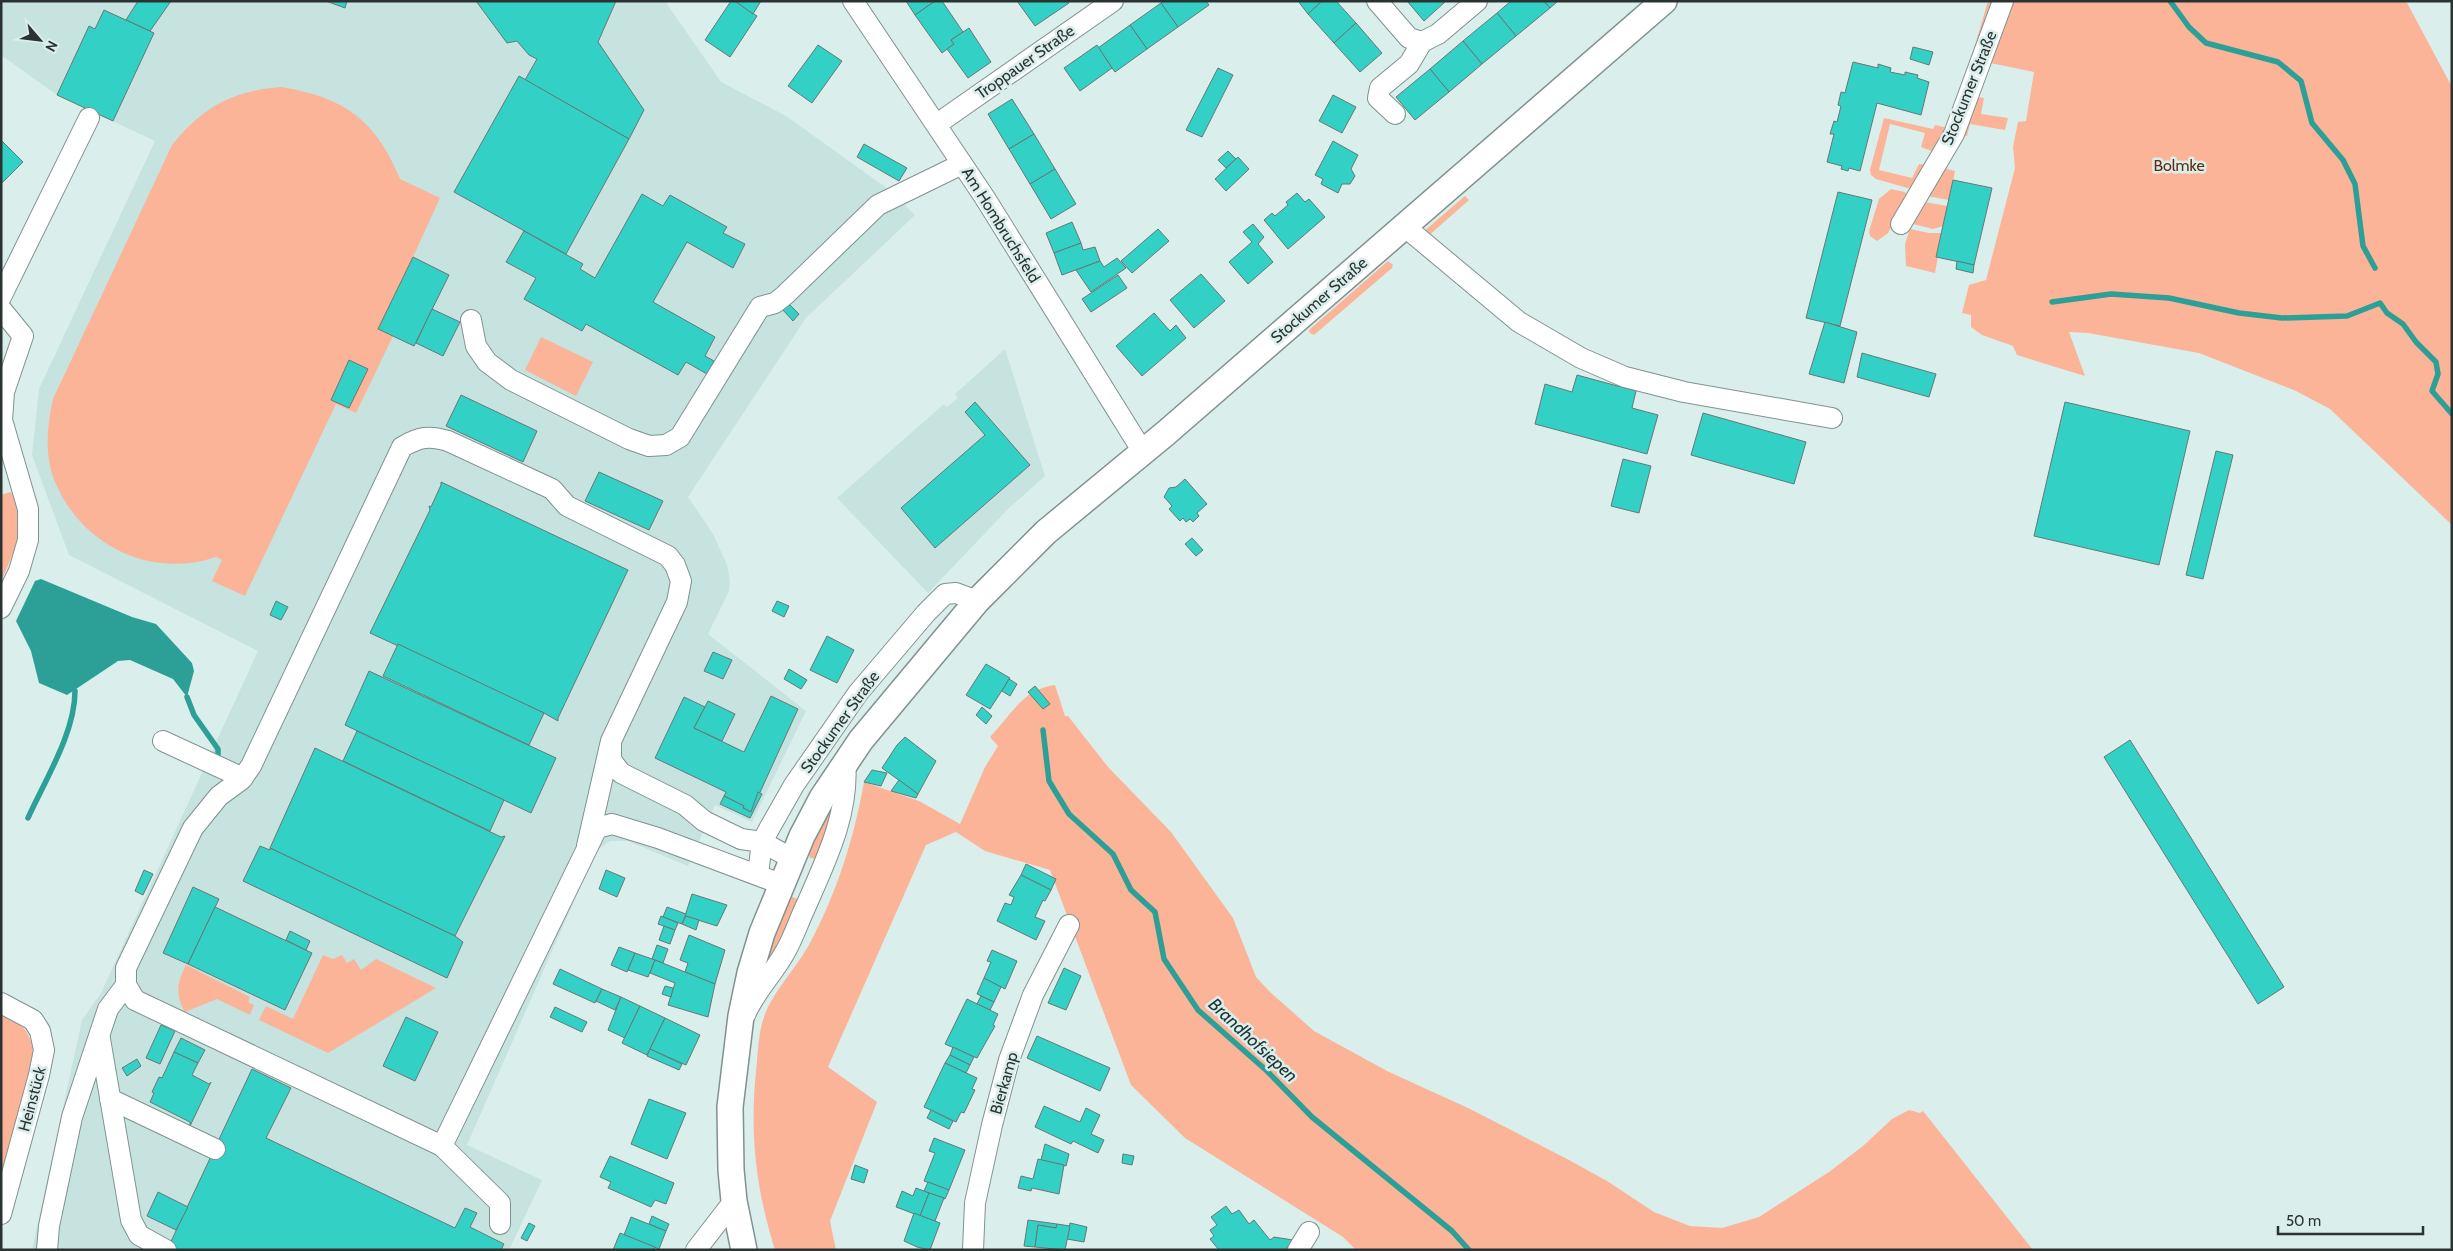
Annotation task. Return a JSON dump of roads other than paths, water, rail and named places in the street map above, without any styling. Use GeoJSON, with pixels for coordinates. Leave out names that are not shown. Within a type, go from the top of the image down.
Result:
{"type":"FeatureCollection","features":[{"type":"Feature","properties":{"kind":"main road","name":"Stockumer Straße"},"geometry":{"type":"LineString","coordinates":[[744,1250],[734,1201],[731,1170],[730,1107],[739,1031],[757,949],[786,871],[822,798],[845,761],[977,601],[1046,532],[1143,452],[1664,1]]}},
{"type":"Feature","properties":{"kind":"street","name":"Am Hombruchsfeld"},"geometry":{"type":"LineString","coordinates":[[852,1],[937,124],[1143,452]]}},
{"type":"Feature","properties":{"kind":"street","name":"Troppauer Straße"},"geometry":{"type":"LineString","coordinates":[[937,124],[1113,1]]}},
{"type":"Feature","properties":{"kind":"street"},"geometry":{"type":"LineString","coordinates":[[1377,1],[1409,38],[1422,42]]}},
{"type":"Feature","properties":{"kind":"street"},"geometry":{"type":"LineString","coordinates":[[1395,114],[1378,98],[1380,88],[1409,64],[1422,42],[1438,34],[1477,1]]}},
{"type":"Feature","properties":{"kind":"street","name":"Stockumer Straße"},"geometry":{"type":"LineString","coordinates":[[1901,224],[1954,134],[2003,1]]}},
{"type":"Feature","properties":{"kind":"street"},"geometry":{"type":"LineString","coordinates":[[1,296],[89,118]]}},
{"type":"Feature","properties":{"kind":"street"},"geometry":{"type":"LineString","coordinates":[[471,320],[476,346],[487,362],[511,380],[629,439],[648,446],[666,445],[680,437],[689,424],[703,397],[760,307],[775,303],[785,295],[878,205],[962,164]]}},
{"type":"Feature","properties":{"kind":"street"},"geometry":{"type":"LineString","coordinates":[[1404,226],[1519,322],[1581,358],[1624,378],[1684,392],[1832,418]]}},
{"type":"Feature","properties":{"kind":"street"},"geometry":{"type":"LineString","coordinates":[[1,309],[23,336],[4,392],[2,420],[28,509],[28,540],[19,571],[1,608]]}},
{"type":"Feature","properties":{"kind":"street"},"geometry":{"type":"LineString","coordinates":[[500,1224],[500,1203],[442,1146],[135,1000],[126,985],[126,968],[193,828],[220,796],[242,778],[251,766],[402,447],[418,438],[432,436],[448,441],[552,489],[567,506],[668,556],[675,565],[681,581],[677,602],[611,741],[587,846]]}},
{"type":"Feature","properties":{"kind":"street","name":"Stockumer Straße"},"geometry":{"type":"LineString","coordinates":[[758,874],[762,842],[794,785],[858,693],[926,613],[945,594],[956,593],[977,601]]}},
{"type":"Feature","properties":{"kind":"street"},"geometry":{"type":"LineString","coordinates":[[163,741],[242,778]]}},
{"type":"Feature","properties":{"kind":"street"},"geometry":{"type":"LineString","coordinates":[[611,741],[611,760],[621,773],[685,805],[704,821],[741,838],[762,842],[786,871],[815,886]]}},
{"type":"Feature","properties":{"kind":"street"},"geometry":{"type":"LineString","coordinates":[[739,1031],[750,1003],[785,952],[833,841],[843,806],[847,778],[845,761]]}},
{"type":"Feature","properties":{"kind":"street"},"geometry":{"type":"LineString","coordinates":[[442,1146],[597,828],[612,824],[658,838],[758,874],[786,871]]}},
{"type":"Feature","properties":{"kind":"street","name":"Bierkamp"},"geometry":{"type":"LineString","coordinates":[[973,1250],[975,1203],[992,1125],[1009,1060],[1033,995],[1069,926]]}},
{"type":"Feature","properties":{"kind":"street"},"geometry":{"type":"LineString","coordinates":[[47,1250],[49,1226],[72,1117],[108,1009],[126,985]]}},
{"type":"Feature","properties":{"kind":"street","name":"Heinstück"},"geometry":{"type":"LineString","coordinates":[[1,1003],[34,1020],[40,1031],[44,1050],[39,1075],[1,1214]]}},
{"type":"Feature","properties":{"kind":"street"},"geometry":{"type":"LineString","coordinates":[[100,1037],[130,1220],[139,1235],[166,1250]]}},
{"type":"Feature","properties":{"kind":"street"},"geometry":{"type":"LineString","coordinates":[[110,1099],[215,1149]]}},
{"type":"Feature","properties":{"kind":"street"},"geometry":{"type":"LineString","coordinates":[[696,1250],[734,1201]]}},
{"type":"Feature","properties":{"kind":"street"},"geometry":{"type":"LineString","coordinates":[[1298,1250],[1309,1232]]}},
{"type":"Feature","properties":{"kind":"water"},"geometry":{"type":"Polygon","coordinates":[[[41,579],[132,617],[156,624],[192,663],[194,671],[187,697],[173,679],[130,660],[118,661],[67,695],[39,683],[31,651],[16,621],[35,581],[41,579]]]}},
{"type":"Feature","properties":{"kind":"waterway"},"geometry":{"type":"LineString","coordinates":[[2170,1],[2189,27],[2206,43],[2278,62],[2301,81],[2312,123],[2343,160],[2355,184],[2363,246],[2375,268]]}},
{"type":"Feature","properties":{"kind":"waterway"},"geometry":{"type":"LineString","coordinates":[[2052,302],[2111,294],[2169,298],[2239,313],[2282,318],[2347,316],[2380,303],[2387,313],[2403,324],[2416,342],[2436,362],[2438,374],[2432,391],[2452,414]]}},
{"type":"Feature","properties":{"kind":"waterway"},"geometry":{"type":"LineString","coordinates":[[28,818],[65,740],[74,707],[75,691]]}},
{"type":"Feature","properties":{"kind":"waterway"},"geometry":{"type":"LineString","coordinates":[[187,697],[194,715],[218,749],[218,755]]}},
{"type":"Feature","properties":{"kind":"waterway","name":"Brandhofsiepen"},"geometry":{"type":"LineString","coordinates":[[1043,730],[1049,781],[1069,814],[1113,854],[1131,890],[1155,912],[1164,959],[1198,1010],[1267,1071],[1312,1117],[1452,1231],[1469,1250]]}},
{"type":"Feature","properties":{"kind":"park label","name":"Bolmke"},"geometry":{"type":"Point","coordinates":[2179,165]}}]}
